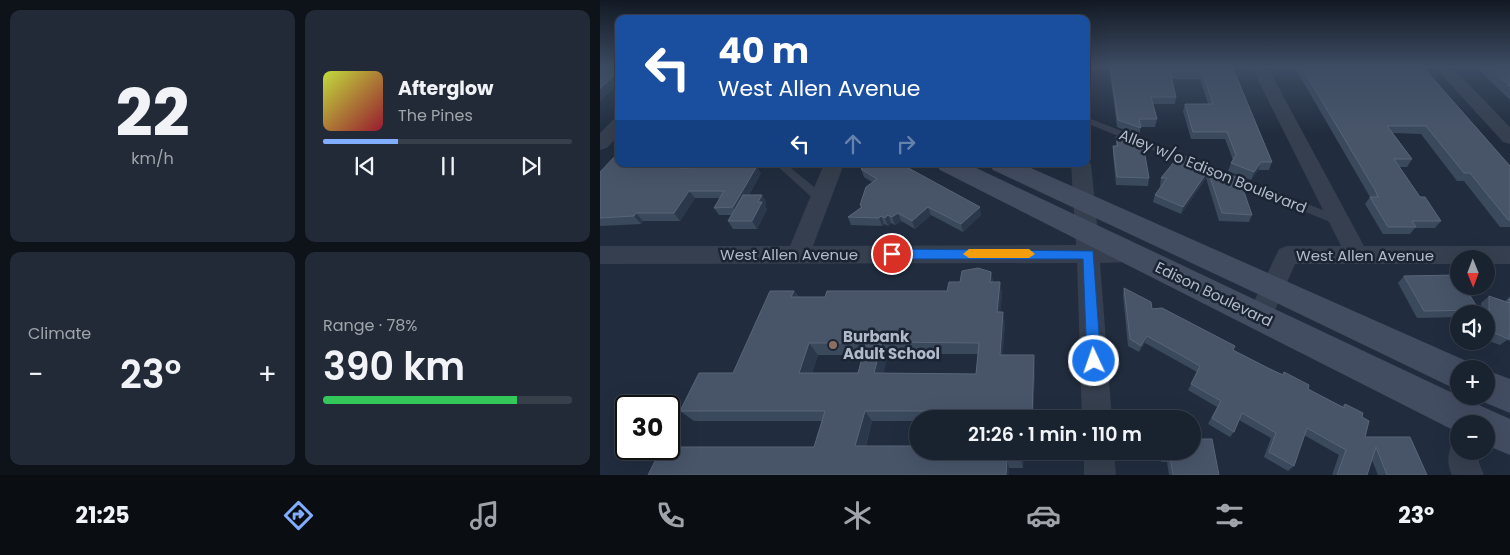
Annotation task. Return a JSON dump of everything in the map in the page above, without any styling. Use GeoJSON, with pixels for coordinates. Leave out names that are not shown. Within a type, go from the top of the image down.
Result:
{"type":"FeatureCollection","features":[{"type":"Feature","properties":{"kind":"main road","name":"Edison Boulevard"},"geometry":{"type":"LineString","coordinates":[[953,167],[1087,242],[1128,252],[1467,415]]}},
{"type":"Feature","properties":{"kind":"main road","name":"Edison Boulevard"},"geometry":{"type":"LineString","coordinates":[[1008,167],[1450,370]]}},
{"type":"Feature","properties":{"kind":"main road"},"geometry":{"type":"LineString","coordinates":[[1495,390],[1510,396]]}},
{"type":"Feature","properties":{"kind":"main road","name":"Edison Boulevard"},"geometry":{"type":"LineString","coordinates":[[1495,429],[1510,437]]}},
{"type":"Feature","properties":{"kind":"street"},"geometry":{"type":"LineString","coordinates":[[1270,88],[1357,254]]}},
{"type":"Feature","properties":{"kind":"street"},"geometry":{"type":"LineString","coordinates":[[1463,88],[1510,138]]}},
{"type":"Feature","properties":{"kind":"street"},"geometry":{"type":"LineString","coordinates":[[600,144],[615,128]]}},
{"type":"Feature","properties":{"kind":"street"},"geometry":{"type":"LineString","coordinates":[[798,254],[833,167]]}},
{"type":"Feature","properties":{"kind":"street"},"geometry":{"type":"LineString","coordinates":[[1081,167],[1096,410]]}},
{"type":"Feature","properties":{"kind":"street","name":"West Allen Avenue"},"geometry":{"type":"LineString","coordinates":[[600,255],[798,254],[1087,242]]}},
{"type":"Feature","properties":{"kind":"street","name":"West Allen Avenue"},"geometry":{"type":"LineString","coordinates":[[1260,316],[1287,255],[1510,255]]}},
{"type":"Feature","properties":{"kind":"street"},"geometry":{"type":"LineString","coordinates":[[1099,460],[1100,475]]}},
{"type":"Feature","properties":{"kind":"street"},"geometry":{"type":"LineString","coordinates":[[1463,460],[1463,465],[1468,475]]}},
{"type":"Feature","properties":{"kind":"lane","name":"Alley w/o Edison Boulevard"},"geometry":{"type":"LineString","coordinates":[[1090,122],[1339,221]]}},
{"type":"Feature","properties":{"kind":"lane"},"geometry":{"type":"LineString","coordinates":[[784,167],[821,199]]}},
{"type":"Feature","properties":{"kind":"building"},"geometry":{"type":"Polygon","coordinates":[[[1113,88],[1174,88],[1176,97],[1151,97],[1157,119],[1139,119],[1141,128],[1118,120],[1113,88]]]}},
{"type":"Feature","properties":{"kind":"building"},"geometry":{"type":"Polygon","coordinates":[[[1208,88],[1241,88],[1272,162],[1261,162],[1254,172],[1231,163],[1236,155],[1227,132],[1193,132],[1185,104],[1213,104],[1208,88]]]}},
{"type":"Feature","properties":{"kind":"building"},"geometry":{"type":"Polygon","coordinates":[[[1314,88],[1442,88],[1510,166],[1510,220],[1508,220],[1470,173],[1464,173],[1426,126],[1387,126],[1412,159],[1394,159],[1420,197],[1425,197],[1441,221],[1412,221],[1416,227],[1388,227],[1370,197],[1378,197],[1314,88]]]}},
{"type":"Feature","properties":{"kind":"building"},"geometry":{"type":"Polygon","coordinates":[[[1116,137],[1126,137],[1143,144],[1149,178],[1117,177],[1113,146],[1118,146],[1116,137]]]}},
{"type":"Feature","properties":{"kind":"building"},"geometry":{"type":"Polygon","coordinates":[[[615,156],[615,167],[756,167],[733,207],[714,208],[724,191],[689,191],[674,213],[636,213],[634,216],[600,218],[600,172],[615,156]]]}},
{"type":"Feature","properties":{"kind":"building"},"geometry":{"type":"Polygon","coordinates":[[[1178,157],[1223,175],[1224,173],[1248,182],[1243,189],[1252,215],[1222,213],[1208,171],[1183,207],[1155,195],[1167,178],[1161,178],[1178,157]]]}},
{"type":"Feature","properties":{"kind":"building"},"geometry":{"type":"Polygon","coordinates":[[[864,167],[907,167],[980,207],[961,224],[928,207],[912,221],[898,213],[892,217],[888,215],[885,218],[881,216],[879,218],[848,217],[862,207],[860,205],[866,187],[877,179],[861,169],[864,167]]]}},
{"type":"Feature","properties":{"kind":"building"},"geometry":{"type":"Polygon","coordinates":[[[743,195],[762,195],[758,202],[762,202],[752,221],[728,221],[743,195]]]}},
{"type":"Feature","properties":{"kind":"building"},"geometry":{"type":"Polygon","coordinates":[[[978,268],[991,272],[990,282],[1000,282],[997,312],[1003,312],[1000,355],[1034,355],[1032,410],[865,411],[855,446],[909,446],[909,460],[1007,460],[1006,475],[648,475],[656,460],[680,460],[680,447],[814,447],[825,411],[680,411],[699,373],[733,373],[770,291],[794,291],[791,297],[825,297],[827,291],[947,291],[949,282],[960,282],[962,271],[978,268]],[[882,342],[874,373],[976,374],[979,343],[882,342]],[[809,343],[799,373],[858,373],[866,343],[809,343]]]}},
{"type":"Feature","properties":{"kind":"building"},"geometry":{"type":"Polygon","coordinates":[[[1450,275],[1450,295],[1470,295],[1476,305],[1450,305],[1450,311],[1424,311],[1404,276],[1450,275]]]}},
{"type":"Feature","properties":{"kind":"building"},"geometry":{"type":"Polygon","coordinates":[[[1124,288],[1151,302],[1152,309],[1162,308],[1235,346],[1233,350],[1283,375],[1284,372],[1309,385],[1308,389],[1344,408],[1345,404],[1363,413],[1362,417],[1369,421],[1365,437],[1410,437],[1427,475],[1387,475],[1376,447],[1367,475],[1337,475],[1346,450],[1307,428],[1294,466],[1269,452],[1276,433],[1242,413],[1234,432],[1212,418],[1221,401],[1191,384],[1200,366],[1147,336],[1141,346],[1130,339],[1124,288]]]}},
{"type":"Feature","properties":{"kind":"building"},"geometry":{"type":"Polygon","coordinates":[[[1489,296],[1509,303],[1510,298],[1509,339],[1495,333],[1495,305],[1489,305],[1489,296]]]}},
{"type":"Feature","properties":{"kind":"building"},"geometry":{"type":"Polygon","coordinates":[[[1201,439],[1212,439],[1219,475],[1173,475],[1170,460],[1201,460],[1201,439]]]}},
{"type":"Feature","properties":{"kind":"slow traffic"},"geometry":{"type":"LineString","coordinates":[[969,254],[1029,254]]}},
{"type":"Feature","properties":{"kind":"place","name":"Burbank Adult School"},"geometry":{"type":"Point","coordinates":[833,345]}},
{"type":"Feature","properties":{"kind":"route"},"geometry":{"type":"LineString","coordinates":[[892,254],[1088,254],[1094,361]]}}]}
